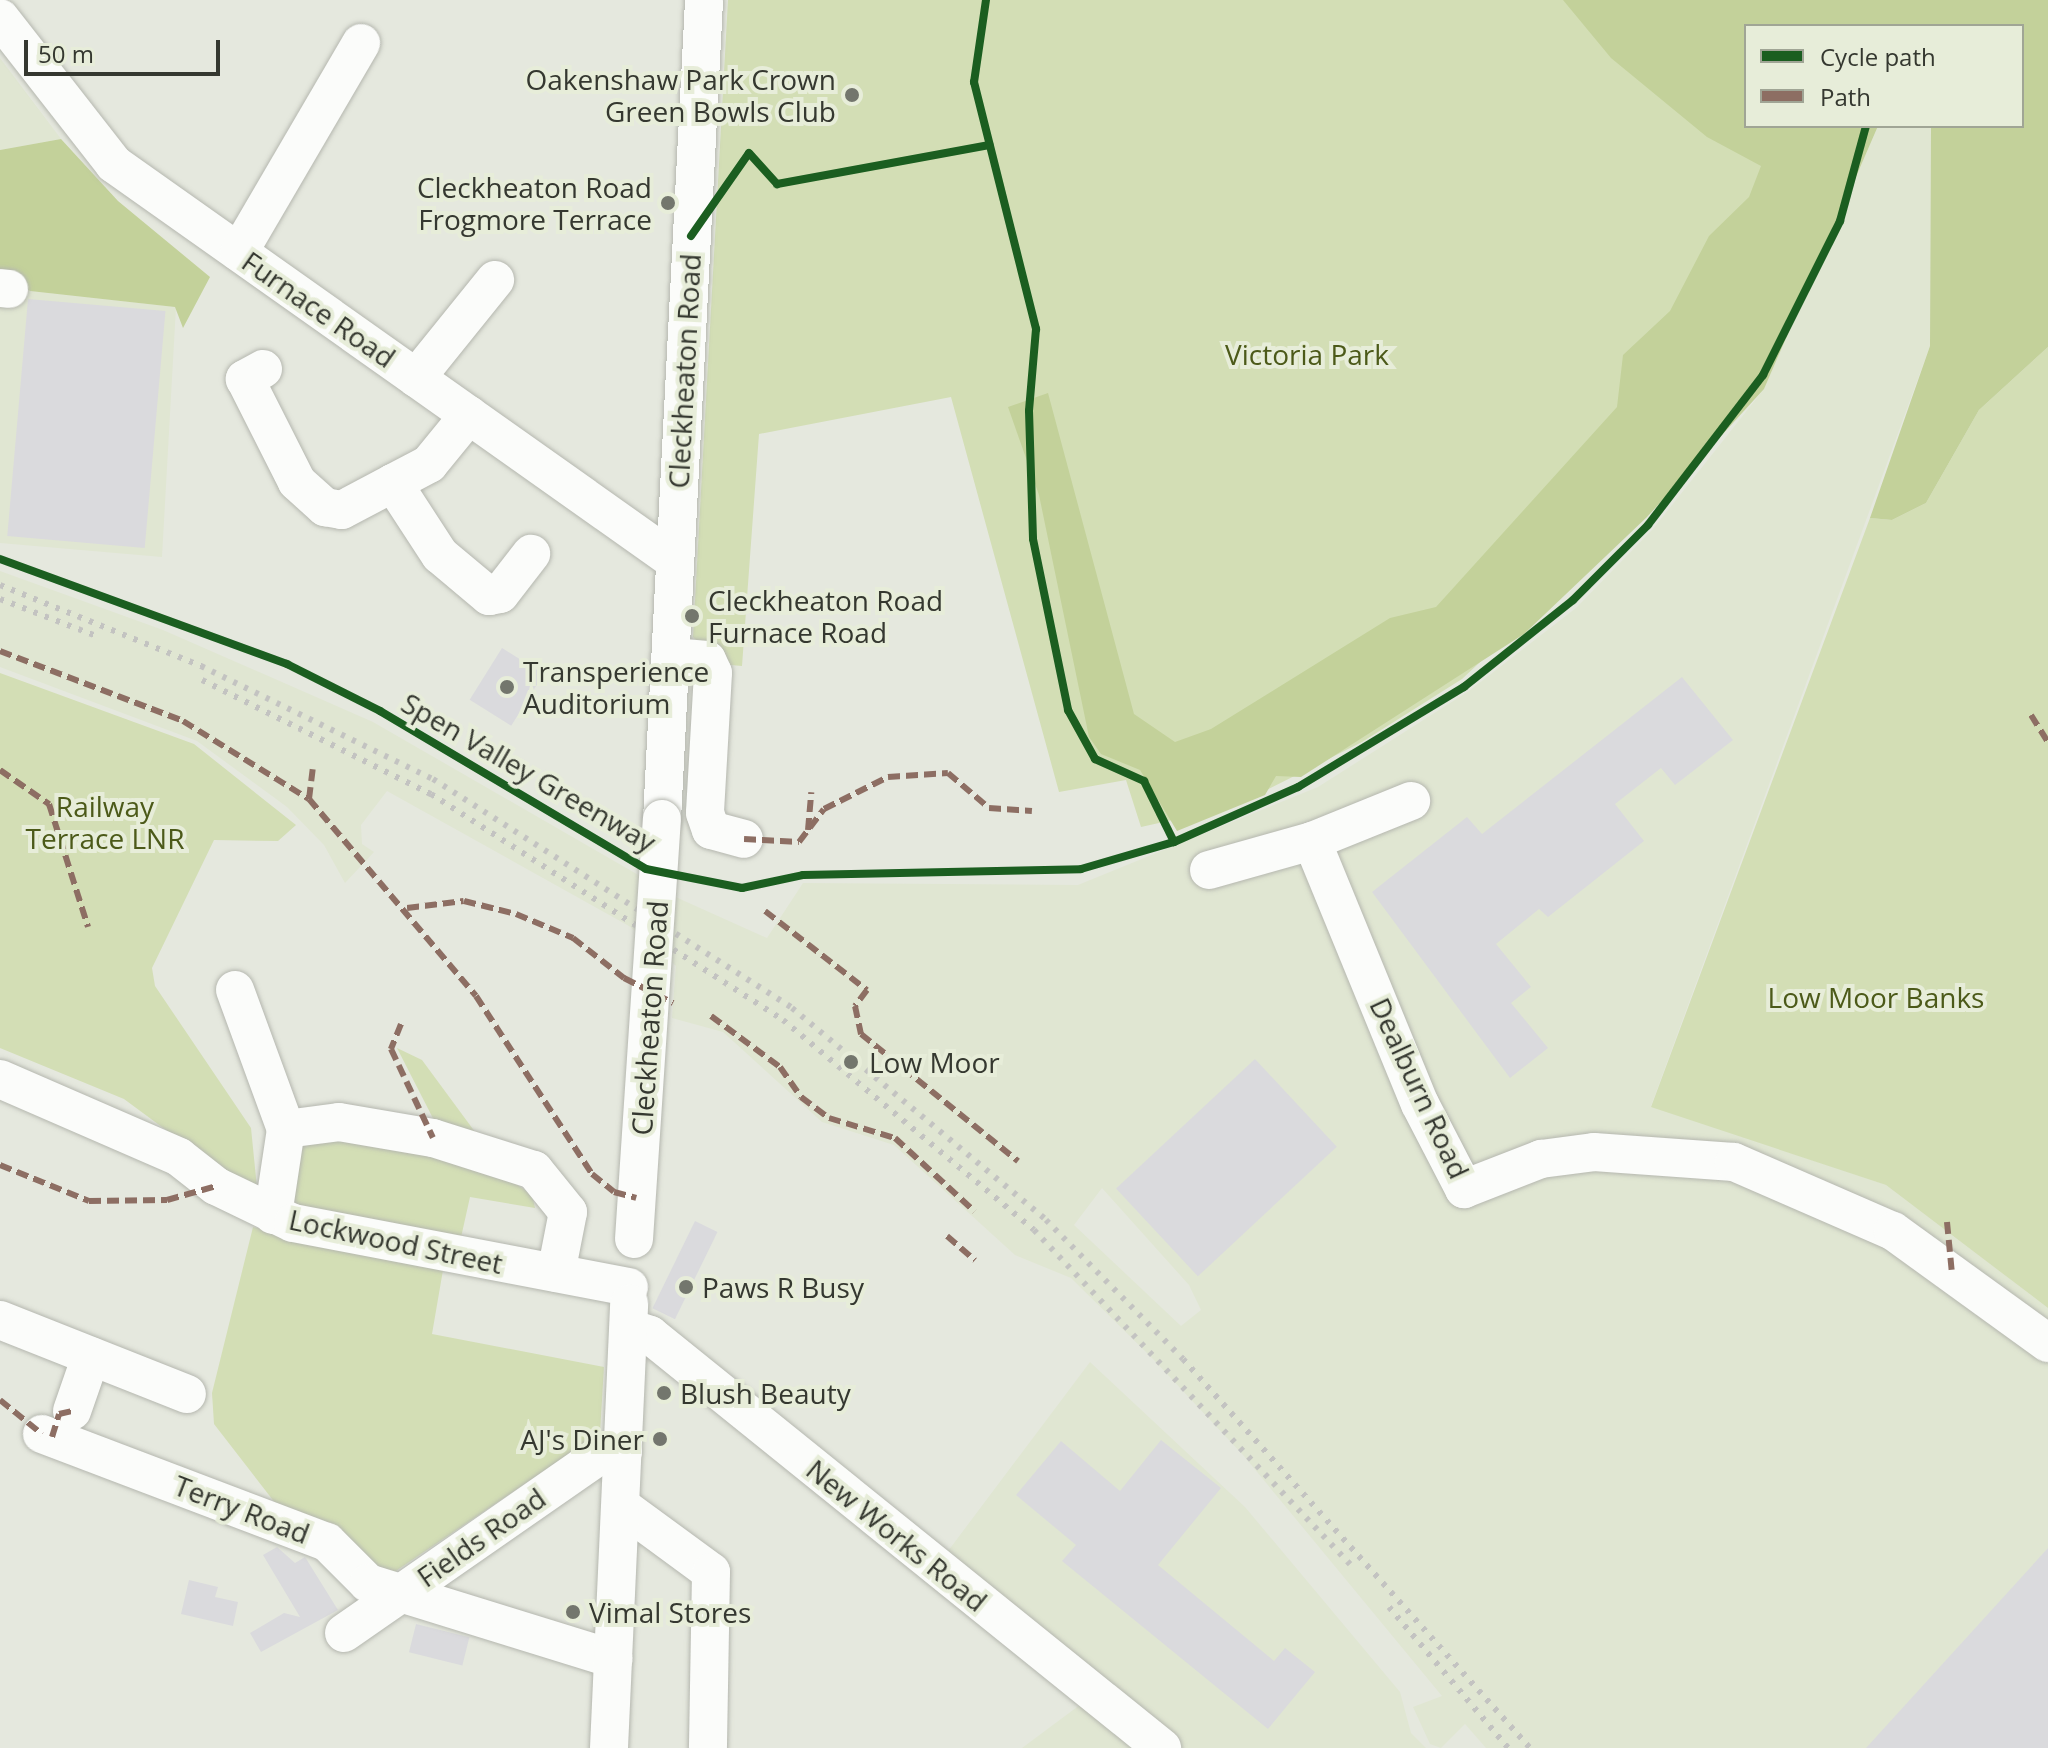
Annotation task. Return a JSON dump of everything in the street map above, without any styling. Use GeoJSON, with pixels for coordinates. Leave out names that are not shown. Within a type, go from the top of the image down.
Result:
{"type":"FeatureCollection","features":[{"type":"Feature","properties":{"kind":"street","name":"Cleckheaton Road"},"geometry":{"type":"LineString","coordinates":[[609,1748],[624,1508],[629,1287],[672,657],[704,0]]}},
{"type":"Feature","properties":{"kind":"street","name":"Furnace Road"},"geometry":{"type":"LineString","coordinates":[[0,18],[114,164],[675,561]]}},
{"type":"Feature","properties":{"kind":"street"},"geometry":{"type":"LineString","coordinates":[[239,252],[361,43]]}},
{"type":"Feature","properties":{"kind":"street"},"geometry":{"type":"LineString","coordinates":[[416,378],[495,280]]}},
{"type":"Feature","properties":{"kind":"street"},"geometry":{"type":"LineString","coordinates":[[263,369],[245,379],[297,482],[326,524],[429,464],[469,415]]}},
{"type":"Feature","properties":{"kind":"street"},"geometry":{"type":"LineString","coordinates":[[393,483],[440,555],[489,596],[500,594],[531,554]]}},
{"type":"Feature","properties":{"kind":"street"},"geometry":{"type":"LineString","coordinates":[[672,657],[707,660],[713,673],[705,813],[711,830],[744,839]]}},
{"type":"Feature","properties":{"kind":"street"},"geometry":{"type":"LineString","coordinates":[[1209,870],[1312,841],[1411,801]]}},
{"type":"Feature","properties":{"kind":"street","name":"Dealburn Road"},"geometry":{"type":"LineString","coordinates":[[1312,841],[1420,1104],[1464,1189],[1541,1159],[1594,1152],[1734,1162],[1893,1231],[2048,1343]]}},
{"type":"Feature","properties":{"kind":"street"},"geometry":{"type":"LineString","coordinates":[[235,990],[286,1129],[273,1215]]}},
{"type":"Feature","properties":{"kind":"street","name":"Lockwood Street"},"geometry":{"type":"LineString","coordinates":[[0,1079],[179,1157],[273,1215],[629,1287]]}},
{"type":"Feature","properties":{"kind":"street"},"geometry":{"type":"LineString","coordinates":[[286,1129],[354,1125],[433,1138],[534,1170],[568,1212],[556,1273]]}},
{"type":"Feature","properties":{"kind":"street"},"geometry":{"type":"LineString","coordinates":[[0,1320],[187,1394]]}},
{"type":"Feature","properties":{"kind":"street","name":"New Works Road"},"geometry":{"type":"LineString","coordinates":[[629,1328],[650,1335],[1162,1748]]}},
{"type":"Feature","properties":{"kind":"street"},"geometry":{"type":"LineString","coordinates":[[72,1411],[91,1356]]}},
{"type":"Feature","properties":{"kind":"street","name":"Terry Road"},"geometry":{"type":"LineString","coordinates":[[42,1434],[327,1542],[368,1583],[613,1659]]}},
{"type":"Feature","properties":{"kind":"street","name":"Fields Road"},"geometry":{"type":"LineString","coordinates":[[344,1633],[603,1453],[623,1452]]}},
{"type":"Feature","properties":{"kind":"street"},"geometry":{"type":"LineString","coordinates":[[624,1508],[711,1572],[708,1748]]}},
{"type":"Feature","properties":{"kind":"shaded area"},"geometry":{"type":"Polygon","coordinates":[[[0,58],[61,139],[0,150],[0,58]]]}},
{"type":"Feature","properties":{"kind":"shaded area"},"geometry":{"type":"Polygon","coordinates":[[[1877,128],[1931,128],[1930,346],[1651,1106],[1886,1185],[2048,1308],[2048,1748],[1486,1748],[1465,1724],[1441,1748],[1430,1744],[1413,1707],[1442,1696],[1243,1455],[1152,1358],[1071,1278],[1015,1255],[894,1145],[822,1122],[723,1032],[672,1018],[676,966],[629,926],[387,791],[361,825],[362,844],[374,852],[345,883],[324,845],[287,807],[197,741],[0,667],[0,571],[163,630],[373,722],[680,899],[767,938],[803,883],[1078,885],[1318,787],[1469,691],[1576,608],[1653,529],[1764,389],[1877,128]],[[1102,1188],[1074,1225],[1181,1326],[1201,1310],[1189,1285],[1102,1188]]]}},
{"type":"Feature","properties":{"kind":"shaded area"},"geometry":{"type":"Polygon","coordinates":[[[0,271],[30,291],[176,307],[162,557],[0,543],[0,271]]]}},
{"type":"Feature","properties":{"kind":"shaded area"},"geometry":{"type":"Polygon","coordinates":[[[1090,1362],[1245,1507],[1400,1692],[1411,1733],[1426,1748],[1022,1748],[1108,1684],[939,1563],[1090,1362]]]}},
{"type":"Feature","properties":{"kind":"green space","name":"Victoria Park"},"geometry":{"type":"Polygon","coordinates":[[[728,0],[1703,0],[1744,128],[1750,128],[1850,177],[1840,221],[1639,513],[1462,679],[1362,742],[1235,806],[1141,827],[1126,780],[1059,792],[951,397],[759,434],[742,666],[719,664],[693,637],[728,0]]]}},
{"type":"Feature","properties":{"kind":"green space"},"geometry":{"type":"Polygon","coordinates":[[[1563,0],[2048,0],[2048,347],[1979,410],[1926,503],[1892,520],[1870,518],[1930,346],[1931,128],[2024,128],[2024,24],[1744,24],[1744,128],[1877,128],[1764,389],[1647,517],[1524,634],[1301,777],[1276,776],[1265,795],[1177,831],[1140,770],[1101,754],[1089,737],[1039,495],[1008,407],[1048,393],[1134,714],[1175,742],[1211,729],[1390,618],[1436,607],[1617,407],[1623,355],[1670,311],[1709,236],[1749,197],[1761,166],[1707,137],[1611,58],[1563,0]]]}},
{"type":"Feature","properties":{"kind":"green space"},"geometry":{"type":"Polygon","coordinates":[[[61,139],[118,201],[210,277],[183,328],[175,307],[30,291],[0,271],[0,150],[61,139]]]}},
{"type":"Feature","properties":{"kind":"green space","name":"Low Moor Banks"},"geometry":{"type":"Polygon","coordinates":[[[2048,347],[2048,1308],[1886,1185],[1651,1107],[1870,518],[1892,520],[1926,503],[1979,410],[2048,347]]]}},
{"type":"Feature","properties":{"kind":"green space","name":"Railway Terrace LNR"},"geometry":{"type":"Polygon","coordinates":[[[0,673],[194,744],[296,825],[278,841],[214,840],[152,968],[155,986],[251,1128],[258,1198],[124,1099],[0,1048],[0,673]]]}},
{"type":"Feature","properties":{"kind":"green space"},"geometry":{"type":"Polygon","coordinates":[[[397,1048],[422,1060],[478,1136],[440,1132],[397,1048]]]}},
{"type":"Feature","properties":{"kind":"green space"},"geometry":{"type":"Polygon","coordinates":[[[326,1136],[399,1144],[516,1184],[532,1195],[535,1208],[470,1197],[460,1242],[282,1205],[297,1142],[326,1136]]]}},
{"type":"Feature","properties":{"kind":"green space"},"geometry":{"type":"Polygon","coordinates":[[[253,1227],[443,1270],[432,1334],[604,1367],[600,1433],[384,1579],[286,1517],[214,1424],[212,1393],[253,1227]]]}},
{"type":"Feature","properties":{"kind":"building"},"geometry":{"type":"Polygon","coordinates":[[[28,299],[165,311],[145,548],[7,536],[28,299]]]}},
{"type":"Feature","properties":{"kind":"building","name":"Transperience Auditorium"},"geometry":{"type":"Polygon","coordinates":[[[502,648],[544,674],[511,726],[470,700],[502,648]]]}},
{"type":"Feature","properties":{"kind":"building"},"geometry":{"type":"Polygon","coordinates":[[[1682,677],[1733,740],[1675,785],[1661,768],[1615,804],[1644,841],[1548,917],[1539,909],[1496,944],[1531,987],[1511,1003],[1548,1048],[1510,1078],[1372,892],[1467,817],[1482,834],[1682,677]]]}},
{"type":"Feature","properties":{"kind":"building"},"geometry":{"type":"Polygon","coordinates":[[[1255,1059],[1337,1147],[1198,1276],[1116,1189],[1255,1059]]]}},
{"type":"Feature","properties":{"kind":"building"},"geometry":{"type":"Polygon","coordinates":[[[695,1221],[717,1232],[675,1319],[652,1308],[695,1221]]]}},
{"type":"Feature","properties":{"kind":"building"},"geometry":{"type":"Polygon","coordinates":[[[1161,1440],[1221,1488],[1158,1565],[1274,1661],[1285,1648],[1315,1672],[1268,1729],[1062,1561],[1076,1545],[1016,1495],[1061,1441],[1120,1491],[1161,1440]]]}},
{"type":"Feature","properties":{"kind":"building"},"geometry":{"type":"Polygon","coordinates":[[[277,1547],[295,1563],[305,1557],[338,1610],[261,1652],[250,1633],[284,1613],[300,1617],[263,1555],[277,1547]]]}},
{"type":"Feature","properties":{"kind":"building"},"geometry":{"type":"Polygon","coordinates":[[[2048,1548],[2048,1748],[1866,1748],[2048,1548]]]}},
{"type":"Feature","properties":{"kind":"building"},"geometry":{"type":"Polygon","coordinates":[[[189,1580],[218,1587],[215,1597],[238,1602],[233,1626],[181,1614],[189,1580]]]}},
{"type":"Feature","properties":{"kind":"building"},"geometry":{"type":"Polygon","coordinates":[[[416,1624],[469,1637],[462,1665],[409,1652],[416,1624]]]}},
{"type":"Feature","properties":{"kind":"railway"},"geometry":{"type":"LineString","coordinates":[[0,585],[201,666],[433,779],[792,1008],[1046,1220],[1183,1359],[1530,1748]]}},
{"type":"Feature","properties":{"kind":"railway"},"geometry":{"type":"LineString","coordinates":[[0,599],[99,637]]}},
{"type":"Feature","properties":{"kind":"railway"},"geometry":{"type":"LineString","coordinates":[[202,680],[431,794],[783,1020],[1034,1230],[1352,1566]]}},
{"type":"Feature","properties":{"kind":"railway"},"geometry":{"type":"LineString","coordinates":[[1389,1607],[1508,1748]]}},
{"type":"Feature","properties":{"kind":"marked path"},"geometry":{"type":"LineString","coordinates":[[0,651],[183,721],[309,799],[476,996],[592,1174],[614,1192],[636,1198]]}},
{"type":"Feature","properties":{"kind":"marked path"},"geometry":{"type":"LineString","coordinates":[[2031,715],[2048,742]]}},
{"type":"Feature","properties":{"kind":"marked path"},"geometry":{"type":"LineString","coordinates":[[309,799],[313,764]]}},
{"type":"Feature","properties":{"kind":"marked path"},"geometry":{"type":"LineString","coordinates":[[0,770],[49,804],[88,927]]}},
{"type":"Feature","properties":{"kind":"marked path"},"geometry":{"type":"LineString","coordinates":[[744,839],[799,842],[824,809],[888,777],[948,773],[989,808],[1032,811]]}},
{"type":"Feature","properties":{"kind":"marked path"},"geometry":{"type":"LineString","coordinates":[[808,830],[811,792]]}},
{"type":"Feature","properties":{"kind":"marked path"},"geometry":{"type":"LineString","coordinates":[[407,908],[464,901],[516,914],[573,938],[624,978],[673,1003]]}},
{"type":"Feature","properties":{"kind":"marked path"},"geometry":{"type":"LineString","coordinates":[[765,911],[867,990],[855,1006],[861,1034],[1018,1161]]}},
{"type":"Feature","properties":{"kind":"marked path"},"geometry":{"type":"LineString","coordinates":[[711,1016],[780,1067],[801,1097],[829,1118],[895,1138],[974,1211]]}},
{"type":"Feature","properties":{"kind":"marked path"},"geometry":{"type":"LineString","coordinates":[[401,1024],[391,1049],[433,1138]]}},
{"type":"Feature","properties":{"kind":"marked path"},"geometry":{"type":"LineString","coordinates":[[0,1165],[89,1201],[167,1200],[216,1186]]}},
{"type":"Feature","properties":{"kind":"marked path"},"geometry":{"type":"LineString","coordinates":[[1947,1222],[1952,1274]]}},
{"type":"Feature","properties":{"kind":"marked path"},"geometry":{"type":"LineString","coordinates":[[947,1236],[975,1260]]}},
{"type":"Feature","properties":{"kind":"marked path"},"geometry":{"type":"LineString","coordinates":[[0,1400],[42,1434]]}},
{"type":"Feature","properties":{"kind":"marked path"},"geometry":{"type":"LineString","coordinates":[[52,1437],[59,1414],[72,1411]]}},
{"type":"Feature","properties":{"kind":"cycle path"},"geometry":{"type":"LineString","coordinates":[[986,0],[974,82],[1036,329],[1029,411],[1033,539],[1068,710],[1095,759],[1144,781],[1174,842]]}},
{"type":"Feature","properties":{"kind":"cycle path","name":"Spen Valley Greenway"},"geometry":{"type":"LineString","coordinates":[[0,559],[287,664],[380,711],[646,869],[742,888],[803,875],[1081,869],[1174,842],[1298,787],[1464,687],[1573,600],[1648,525],[1763,375],[1840,221],[1865,128]]}},
{"type":"Feature","properties":{"kind":"cycle path"},"geometry":{"type":"LineString","coordinates":[[691,236],[749,153],[777,184],[989,145]]}},
{"type":"Feature","properties":{"kind":"place","name":"Oakenshaw Park Crown Green Bowls Club"},"geometry":{"type":"Point","coordinates":[852,95]}},
{"type":"Feature","properties":{"kind":"place","name":"Cleckheaton Road Frogmore Terrace"},"geometry":{"type":"Point","coordinates":[668,203]}},
{"type":"Feature","properties":{"kind":"place","name":"Cleckheaton Road Furnace Road"},"geometry":{"type":"Point","coordinates":[692,616]}},
{"type":"Feature","properties":{"kind":"place","name":"Transperience Auditorium"},"geometry":{"type":"Point","coordinates":[507,687]}},
{"type":"Feature","properties":{"kind":"place","name":"Low Moor"},"geometry":{"type":"Point","coordinates":[851,1062]}},
{"type":"Feature","properties":{"kind":"place","name":"Paws R Busy"},"geometry":{"type":"Point","coordinates":[686,1287]}},
{"type":"Feature","properties":{"kind":"place","name":"Blush Beauty"},"geometry":{"type":"Point","coordinates":[664,1393]}},
{"type":"Feature","properties":{"kind":"place","name":"AJ's Diner"},"geometry":{"type":"Point","coordinates":[660,1439]}},
{"type":"Feature","properties":{"kind":"place","name":"Vimal Stores"},"geometry":{"type":"Point","coordinates":[573,1612]}}]}
